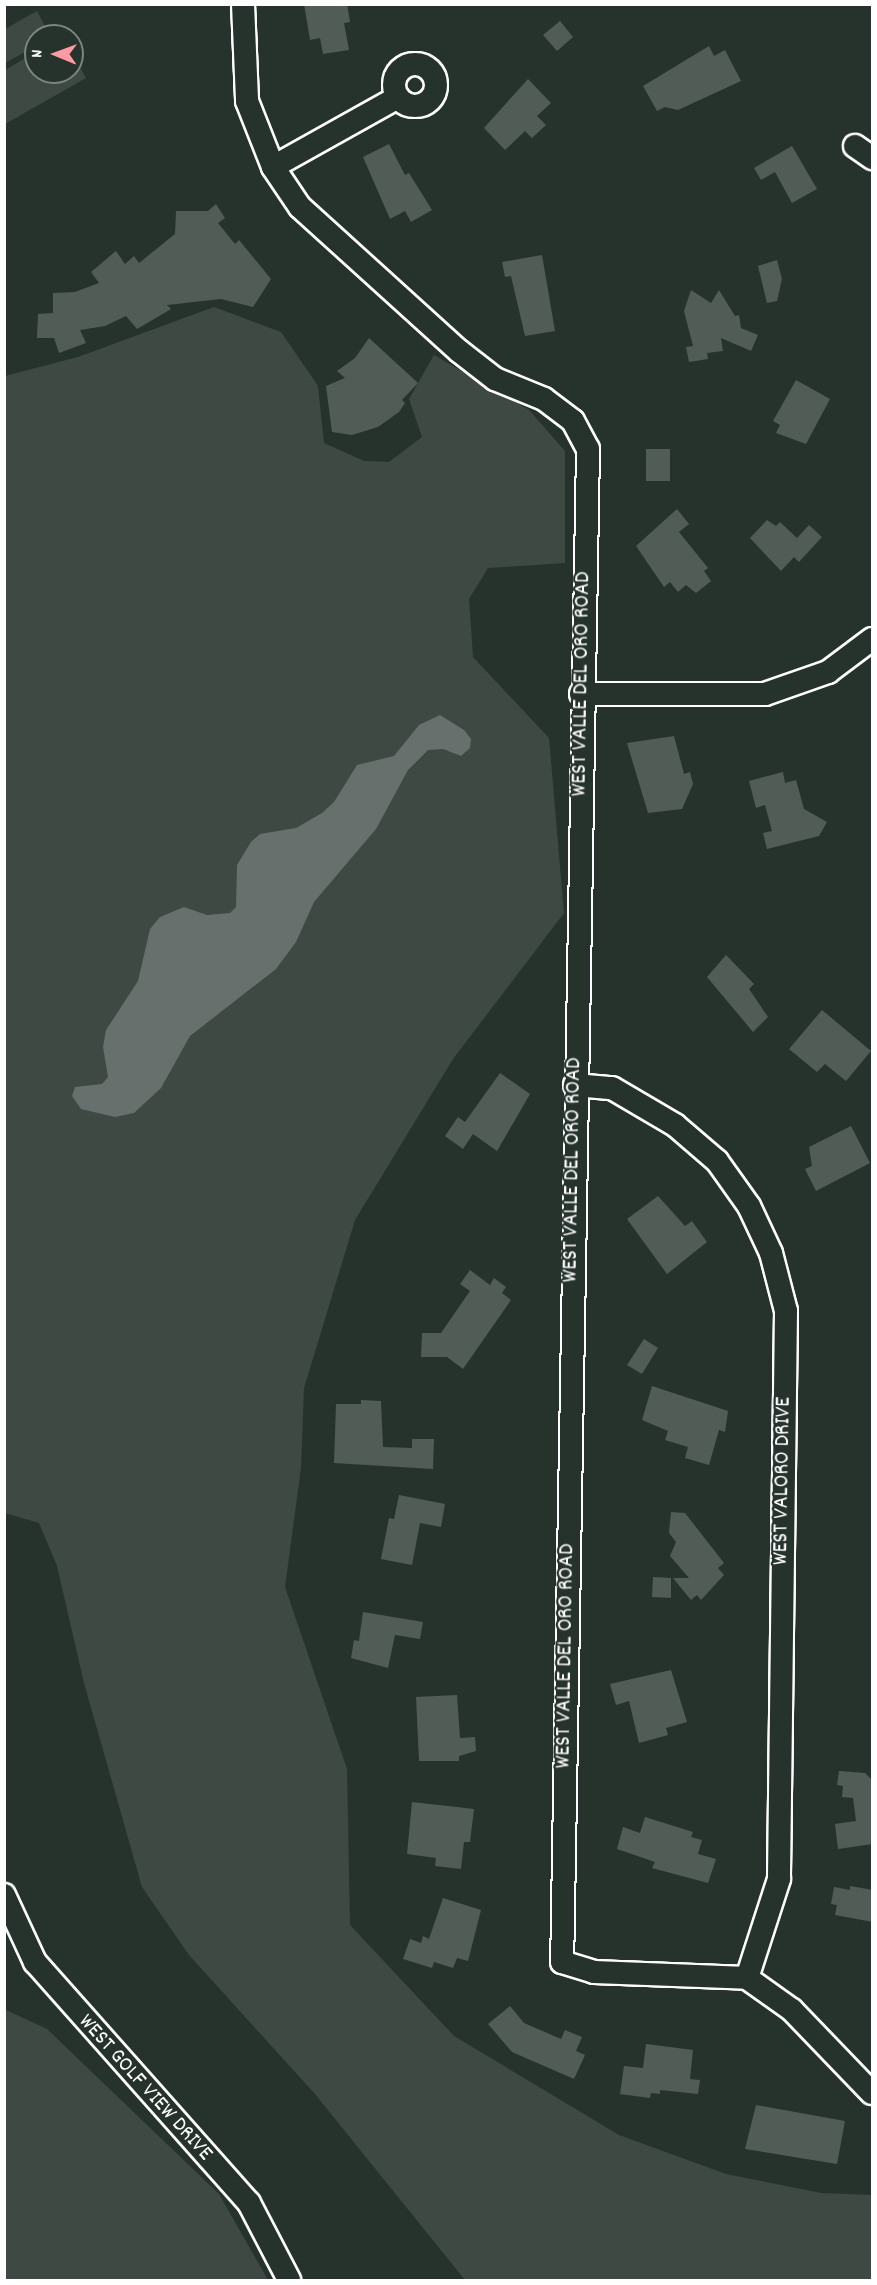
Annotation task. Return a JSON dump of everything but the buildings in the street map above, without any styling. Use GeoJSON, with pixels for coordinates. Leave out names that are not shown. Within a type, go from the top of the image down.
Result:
{"type":"FeatureCollection","features":[{"type":"Feature","properties":{"kind":"street","name":"WEST VALLE DEL ORO ROAD"},"geometry":{"type":"LineString","coordinates":[[243,4],[247,101],[273,167],[300,207],[459,351],[495,379],[544,399],[573,421],[588,449],[574,1085],[562,1962],[594,1972],[747,1978]]}},
{"type":"Feature","properties":{"kind":"street"},"geometry":{"type":"LineString","coordinates":[[273,167],[398,97]]}},
{"type":"Feature","properties":{"kind":"street"},"geometry":{"type":"LineString","coordinates":[[581,694],[765,694],[828,672],[873,639]]}},
{"type":"Feature","properties":{"kind":"street","name":"WEST VALORO DRIVE"},"geometry":{"type":"LineString","coordinates":[[574,1085],[612,1088],[675,1125],[717,1161],[749,1206],[771,1253],[786,1311],[779,1879],[747,1978]]}},
{"type":"Feature","properties":{"kind":"street","name":"WEST GOLF VIEW DRIVE"},"geometry":{"type":"LineString","coordinates":[[4,1895],[35,1962],[249,2204],[289,2280]]}},
{"type":"Feature","properties":{"kind":"street"},"geometry":{"type":"LineString","coordinates":[[747,1978],[792,2010],[873,2093]]}},
{"type":"Feature","properties":{"kind":"shaded area"},"geometry":{"type":"Polygon","coordinates":[[[37,11],[44,24],[24,24],[24,53],[5,63],[5,29],[37,11]]]}},
{"type":"Feature","properties":{"kind":"shaded area"},"geometry":{"type":"Polygon","coordinates":[[[24,59],[24,84],[75,84],[5,124],[5,70],[24,59]]]}},
{"type":"Feature","properties":{"kind":"shaded area"},"geometry":{"type":"Polygon","coordinates":[[[214,307],[281,332],[318,386],[324,443],[364,461],[389,462],[422,437],[409,399],[434,355],[529,410],[565,451],[565,563],[488,568],[469,599],[473,657],[549,738],[564,913],[453,1059],[355,1220],[304,1388],[301,1468],[285,1587],[347,1769],[350,1925],[454,2036],[619,2135],[726,2174],[821,2193],[872,2195],[872,2280],[465,2280],[315,2094],[189,1955],[142,1887],[84,1683],[57,1566],[39,1523],[5,1513],[5,376],[78,357],[214,307]]]}},
{"type":"Feature","properties":{"kind":"shaded area"},"geometry":{"type":"Polygon","coordinates":[[[440,715],[464,730],[471,739],[470,748],[461,756],[443,749],[428,750],[408,770],[376,829],[314,902],[296,942],[276,969],[190,1036],[161,1088],[134,1113],[115,1117],[81,1109],[72,1096],[75,1087],[102,1084],[108,1077],[103,1047],[106,1030],[138,981],[150,929],[160,917],[184,907],[207,915],[230,913],[236,907],[237,865],[251,842],[260,834],[296,828],[322,813],[334,802],[357,765],[394,756],[419,725],[440,715]]]}},
{"type":"Feature","properties":{"kind":"shaded area"},"geometry":{"type":"Polygon","coordinates":[[[4,2009],[47,2029],[219,2194],[268,2280],[5,2280],[4,2009]]]}}]}
